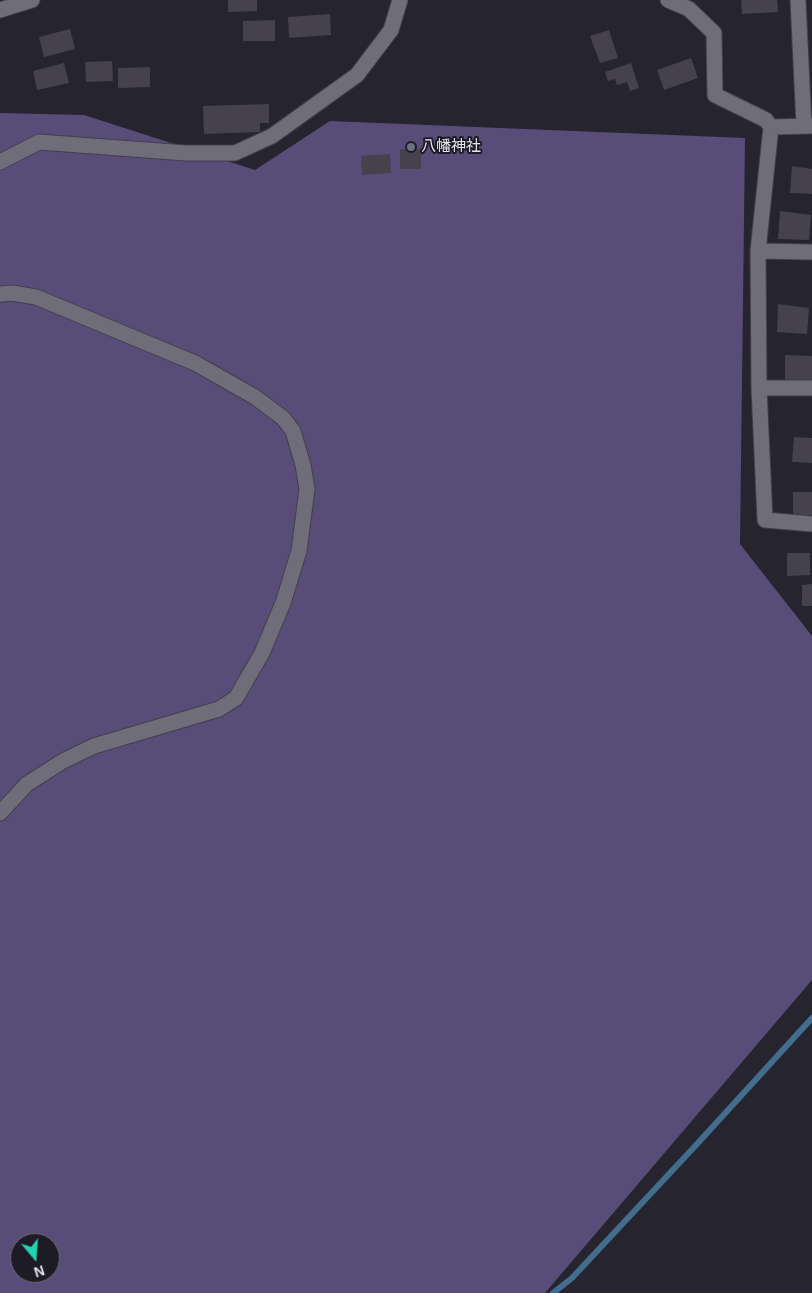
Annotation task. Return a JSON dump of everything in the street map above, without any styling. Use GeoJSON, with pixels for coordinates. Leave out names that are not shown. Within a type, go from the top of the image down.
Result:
{"type":"FeatureCollection","features":[{"type":"Feature","properties":{"kind":"street"},"geometry":{"type":"LineString","coordinates":[[0,10],[32,0]]}},
{"type":"Feature","properties":{"kind":"street"},"geometry":{"type":"LineString","coordinates":[[0,162],[39,142],[186,153],[236,153],[272,136],[357,75],[391,30],[400,0]]}},
{"type":"Feature","properties":{"kind":"street"},"geometry":{"type":"LineString","coordinates":[[668,0],[689,9],[714,33],[715,95],[766,120],[771,127],[758,251],[759,388],[765,520],[812,524]]}},
{"type":"Feature","properties":{"kind":"street"},"geometry":{"type":"LineString","coordinates":[[771,127],[808,126],[798,0]]}},
{"type":"Feature","properties":{"kind":"street"},"geometry":{"type":"LineString","coordinates":[[758,251],[812,252]]}},
{"type":"Feature","properties":{"kind":"street"},"geometry":{"type":"LineString","coordinates":[[0,294],[12,293],[36,297],[195,363],[255,397],[283,418],[293,431],[303,465],[307,489],[299,551],[283,602],[262,653],[236,698],[219,709],[94,746],[63,761],[27,784],[0,813]]}},
{"type":"Feature","properties":{"kind":"street"},"geometry":{"type":"LineString","coordinates":[[759,388],[812,388]]}},
{"type":"Feature","properties":{"kind":"shaded area"},"geometry":{"type":"Polygon","coordinates":[[[0,113],[84,115],[255,170],[330,121],[745,138],[740,544],[812,636],[812,980],[545,1293],[0,1293],[0,113]]]}},
{"type":"Feature","properties":{"kind":"building"},"geometry":{"type":"Polygon","coordinates":[[[228,0],[257,0],[257,11],[228,12],[228,0]]]}},
{"type":"Feature","properties":{"kind":"building"},"geometry":{"type":"Polygon","coordinates":[[[741,0],[777,0],[778,12],[742,14],[741,0]]]}},
{"type":"Feature","properties":{"kind":"building"},"geometry":{"type":"Polygon","coordinates":[[[330,14],[331,35],[289,38],[288,17],[330,14]]]}},
{"type":"Feature","properties":{"kind":"building"},"geometry":{"type":"Polygon","coordinates":[[[275,20],[275,41],[243,41],[243,21],[275,20]]]}},
{"type":"Feature","properties":{"kind":"building"},"geometry":{"type":"Polygon","coordinates":[[[70,29],[75,49],[44,57],[39,37],[70,29]]]}},
{"type":"Feature","properties":{"kind":"building"},"geometry":{"type":"Polygon","coordinates":[[[609,30],[618,58],[600,63],[590,36],[609,30]]]}},
{"type":"Feature","properties":{"kind":"building"},"geometry":{"type":"Polygon","coordinates":[[[691,58],[698,78],[664,90],[657,70],[691,58]]]}},
{"type":"Feature","properties":{"kind":"building"},"geometry":{"type":"Polygon","coordinates":[[[112,61],[113,81],[86,82],[85,62],[112,61]]]}},
{"type":"Feature","properties":{"kind":"building"},"geometry":{"type":"Polygon","coordinates":[[[64,63],[69,83],[37,90],[33,71],[64,63]]]}},
{"type":"Feature","properties":{"kind":"building"},"geometry":{"type":"Polygon","coordinates":[[[631,63],[639,88],[630,91],[627,82],[617,85],[615,79],[608,81],[605,72],[631,63]]]}},
{"type":"Feature","properties":{"kind":"building"},"geometry":{"type":"Polygon","coordinates":[[[150,67],[150,87],[118,88],[118,68],[150,67]]]}},
{"type":"Feature","properties":{"kind":"building"},"geometry":{"type":"Polygon","coordinates":[[[269,104],[269,123],[260,123],[260,132],[204,134],[203,106],[269,104]]]}},
{"type":"Feature","properties":{"kind":"building"},"geometry":{"type":"Polygon","coordinates":[[[400,149],[421,149],[421,169],[400,169],[400,149]]]}},
{"type":"Feature","properties":{"kind":"building"},"geometry":{"type":"Polygon","coordinates":[[[390,154],[391,173],[362,175],[361,156],[390,154]]]}},
{"type":"Feature","properties":{"kind":"building"},"geometry":{"type":"Polygon","coordinates":[[[792,166],[812,169],[812,194],[790,193],[792,166]]]}},
{"type":"Feature","properties":{"kind":"building"},"geometry":{"type":"Polygon","coordinates":[[[780,211],[811,215],[809,240],[778,239],[780,211]]]}},
{"type":"Feature","properties":{"kind":"building"},"geometry":{"type":"Polygon","coordinates":[[[778,304],[809,308],[807,334],[777,332],[778,304]]]}},
{"type":"Feature","properties":{"kind":"building"},"geometry":{"type":"Polygon","coordinates":[[[785,355],[812,356],[812,382],[785,381],[785,355]]]}},
{"type":"Feature","properties":{"kind":"building"},"geometry":{"type":"Polygon","coordinates":[[[794,437],[812,438],[812,463],[792,462],[794,437]]]}},
{"type":"Feature","properties":{"kind":"building"},"geometry":{"type":"Polygon","coordinates":[[[793,492],[812,492],[812,515],[793,515],[793,492]]]}},
{"type":"Feature","properties":{"kind":"building"},"geometry":{"type":"Polygon","coordinates":[[[787,553],[810,553],[810,575],[787,576],[787,553]]]}},
{"type":"Feature","properties":{"kind":"building"},"geometry":{"type":"Polygon","coordinates":[[[812,584],[812,606],[802,606],[802,585],[812,584]]]}},
{"type":"Feature","properties":{"kind":"waterway"},"geometry":{"type":"LineString","coordinates":[[553,1293],[572,1278],[812,1018]]}},
{"type":"Feature","properties":{"kind":"place","name":"八幡神社"},"geometry":{"type":"Point","coordinates":[411,147]}}]}
